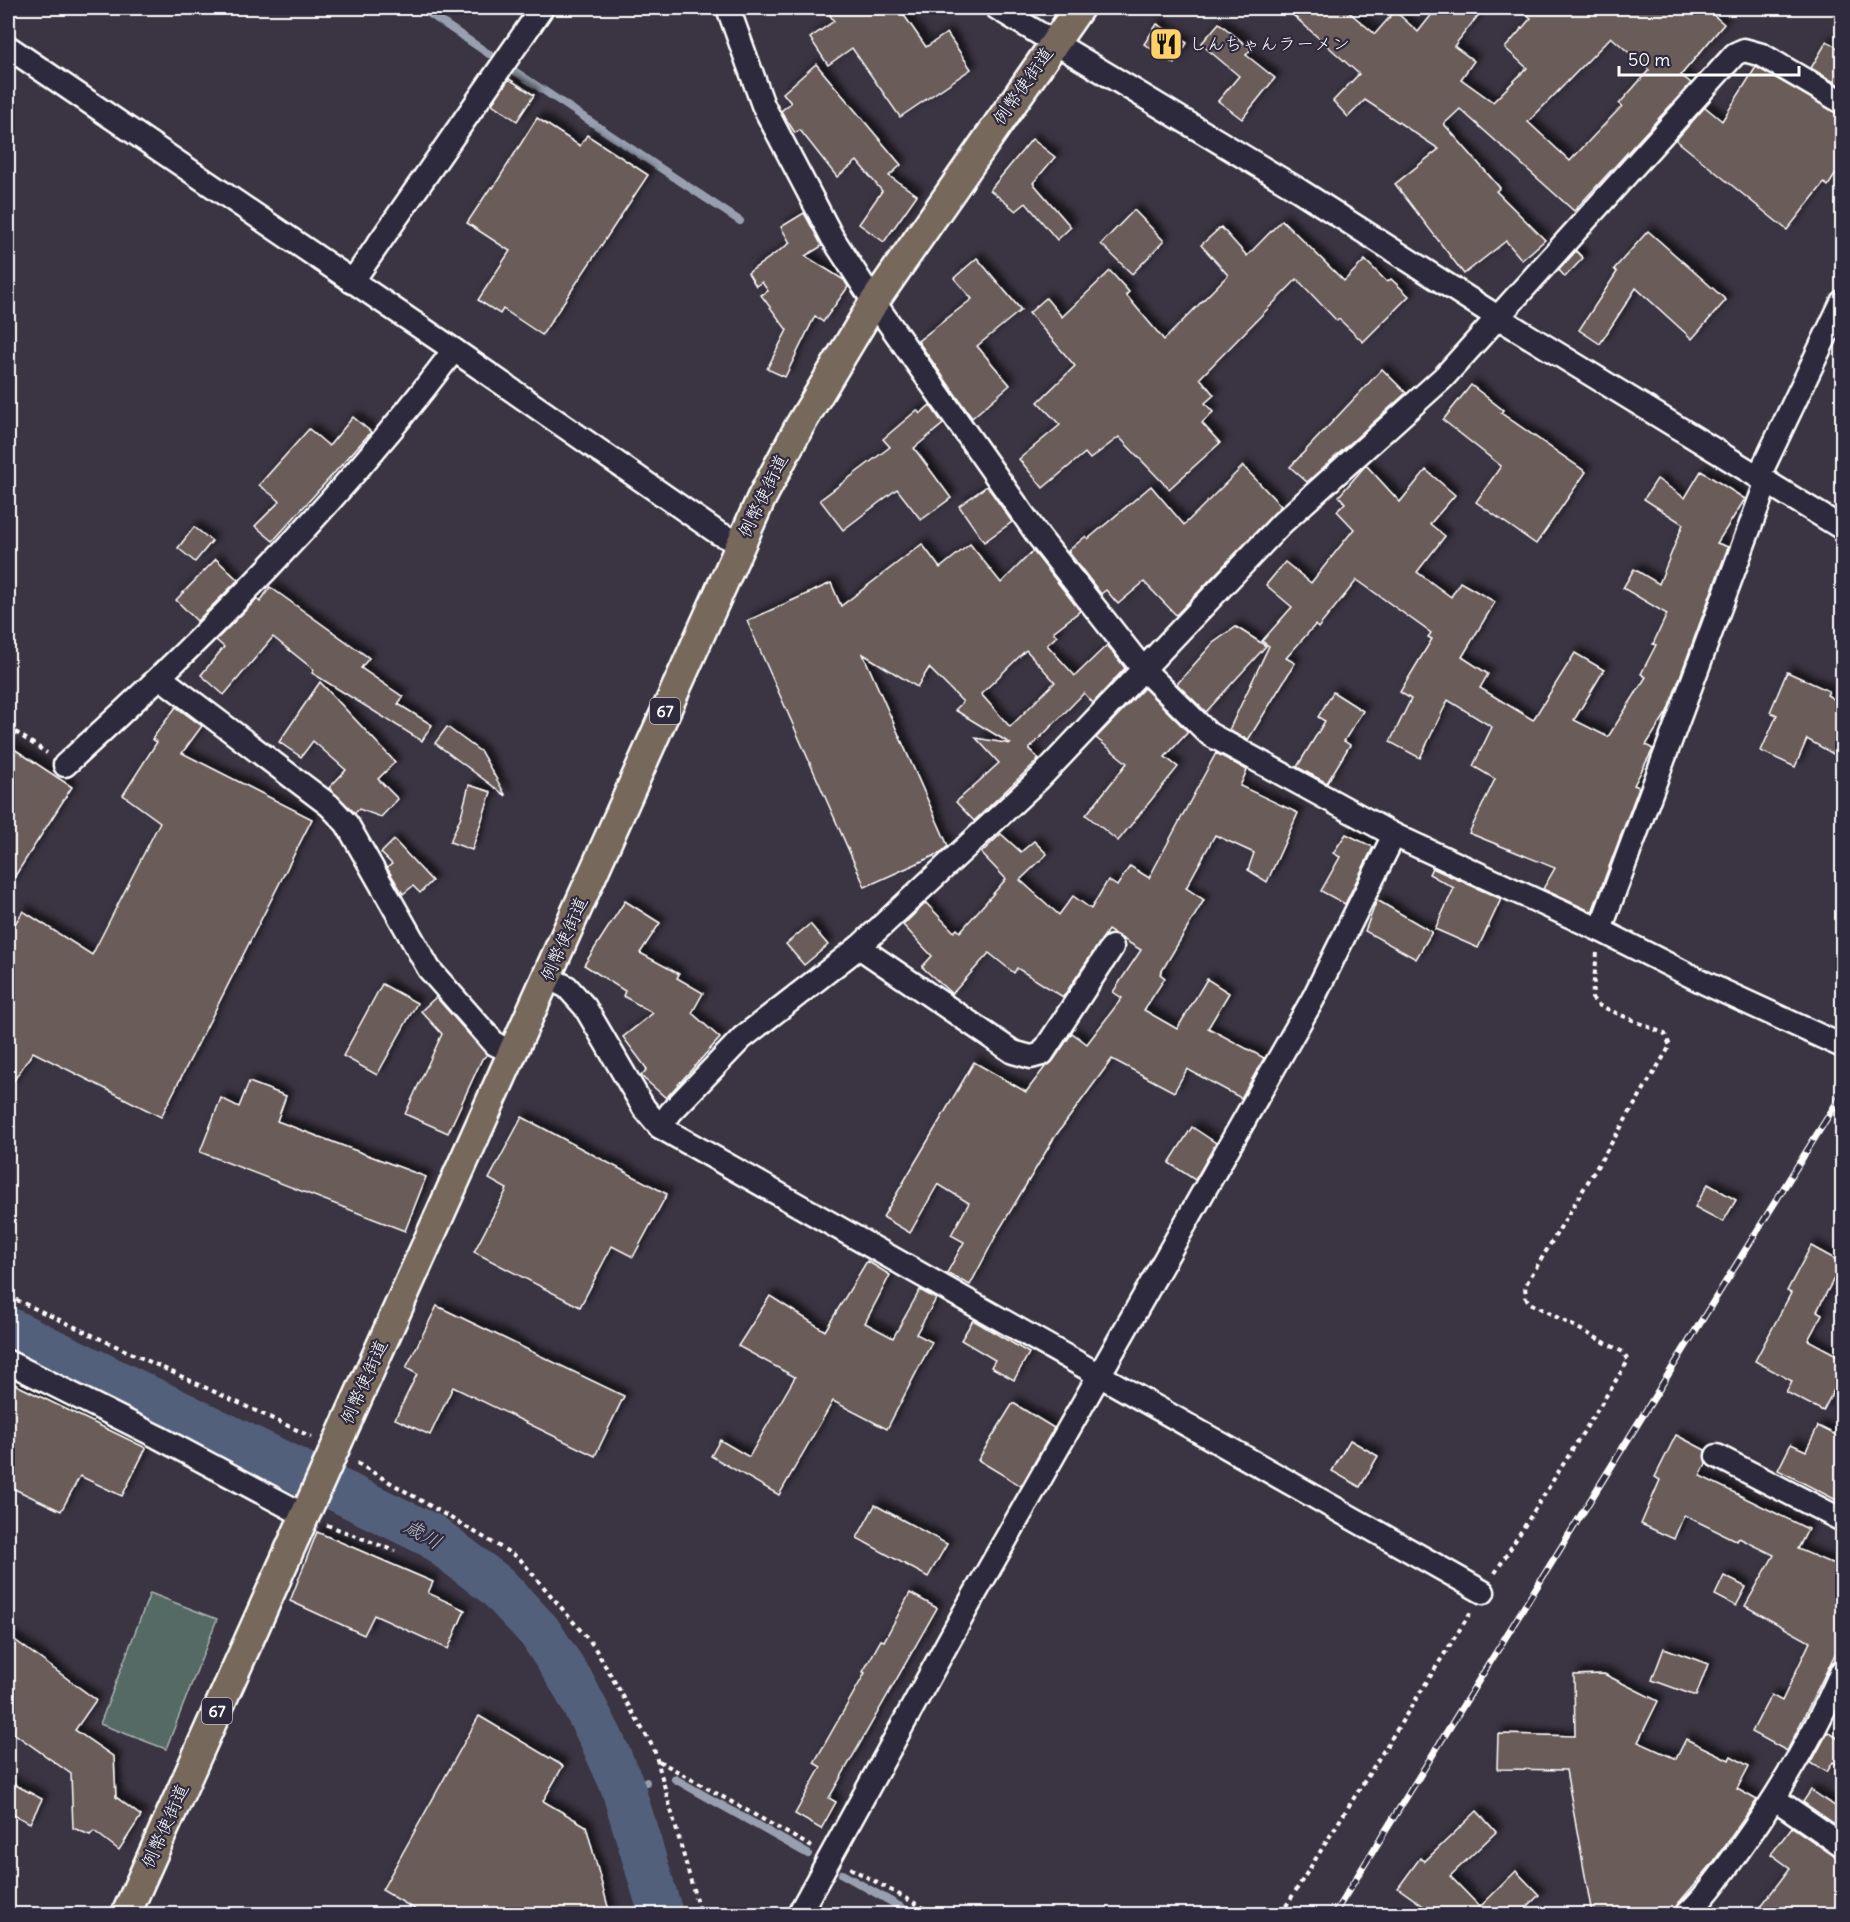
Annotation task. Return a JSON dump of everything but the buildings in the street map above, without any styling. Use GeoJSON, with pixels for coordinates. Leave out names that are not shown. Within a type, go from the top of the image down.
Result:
{"type":"FeatureCollection","features":[{"type":"Feature","properties":{"kind":"main road","name":"例幣使街道"},"geometry":{"type":"LineString","coordinates":[[126,1914],[740,543],[788,447],[874,302],[1054,41],[1080,8]]}},
{"type":"Feature","properties":{"kind":"street"},"geometry":{"type":"LineString","coordinates":[[352,282],[542,8]]}},
{"type":"Feature","properties":{"kind":"street"},"geometry":{"type":"LineString","coordinates":[[728,8],[763,105],[832,237],[874,302],[1038,537],[1143,669],[1209,734],[1394,835],[1600,930],[1842,1046]]}},
{"type":"Feature","properties":{"kind":"street"},"geometry":{"type":"LineString","coordinates":[[997,8],[1054,41],[1114,81],[1294,187],[1499,318],[1842,528]]}},
{"type":"Feature","properties":{"kind":"street"},"geometry":{"type":"LineString","coordinates":[[8,47],[454,350],[718,533],[740,543]]}},
{"type":"Feature","properties":{"kind":"street"},"geometry":{"type":"LineString","coordinates":[[660,1127],[671,1112],[742,1038],[859,947],[1038,780],[1282,523],[1444,377],[1735,54],[1744,50],[1762,55],[1842,102]]}},
{"type":"Feature","properties":{"kind":"street"},"geometry":{"type":"LineString","coordinates":[[1600,930],[1763,479],[1842,302]]}},
{"type":"Feature","properties":{"kind":"street"},"geometry":{"type":"LineString","coordinates":[[66,765],[161,678],[261,579],[423,392],[454,350]]}},
{"type":"Feature","properties":{"kind":"street"},"geometry":{"type":"LineString","coordinates":[[161,678],[329,806],[347,824],[429,969],[495,1044],[512,1052]]}},
{"type":"Feature","properties":{"kind":"street"},"geometry":{"type":"LineString","coordinates":[[799,1914],[829,1856],[1313,999],[1394,835]]}},
{"type":"Feature","properties":{"kind":"street"},"geometry":{"type":"LineString","coordinates":[[859,947],[1013,1052],[1031,1057],[1041,1054],[1112,947]]}},
{"type":"Feature","properties":{"kind":"street"},"geometry":{"type":"LineString","coordinates":[[547,977],[567,987],[585,1006],[644,1108],[660,1127],[1483,1592]]}},
{"type":"Feature","properties":{"kind":"street"},"geometry":{"type":"LineString","coordinates":[[8,1362],[305,1512]]}},
{"type":"Feature","properties":{"kind":"street"},"geometry":{"type":"LineString","coordinates":[[1717,1456],[1842,1520]]}},
{"type":"Feature","properties":{"kind":"street"},"geometry":{"type":"LineString","coordinates":[[1687,1914],[1703,1899],[1775,1800],[1817,1728],[1842,1671]]}},
{"type":"Feature","properties":{"kind":"street"},"geometry":{"type":"LineString","coordinates":[[1775,1800],[1842,1845]]}},
{"type":"Feature","properties":{"kind":"path"},"geometry":{"type":"LineString","coordinates":[[8,727],[66,765]]}},
{"type":"Feature","properties":{"kind":"path"},"geometry":{"type":"LineString","coordinates":[[1281,1914],[1628,1361],[1623,1352],[1530,1304],[1526,1298],[1525,1286],[1670,1046],[1665,1034],[1598,1005],[1592,998],[1600,930]]}},
{"type":"Feature","properties":{"kind":"path"},"geometry":{"type":"LineString","coordinates":[[8,1296],[300,1430],[332,1454],[519,1558],[593,1645],[654,1749],[700,1914]]}},
{"type":"Feature","properties":{"kind":"path"},"geometry":{"type":"LineString","coordinates":[[305,1512],[395,1551]]}},
{"type":"Feature","properties":{"kind":"path"},"geometry":{"type":"LineString","coordinates":[[659,1761],[935,1914]]}},
{"type":"Feature","properties":{"kind":"green space"},"geometry":{"type":"Polygon","coordinates":[[[150,1593],[217,1619],[166,1749],[100,1724],[150,1593]]]}},
{"type":"Feature","properties":{"kind":"waterway"},"geometry":{"type":"LineString","coordinates":[[421,8],[489,54]]}},
{"type":"Feature","properties":{"kind":"waterway"},"geometry":{"type":"LineString","coordinates":[[510,68],[740,221]]}},
{"type":"Feature","properties":{"kind":"waterway","name":"歳川"},"geometry":{"type":"LineString","coordinates":[[8,1329],[432,1536],[497,1586],[539,1631],[572,1682],[601,1738],[622,1785],[661,1914]]}},
{"type":"Feature","properties":{"kind":"waterway"},"geometry":{"type":"LineString","coordinates":[[675,1779],[808,1854]]}},
{"type":"Feature","properties":{"kind":"waterway"},"geometry":{"type":"LineString","coordinates":[[622,1785],[646,1782]]}},
{"type":"Feature","properties":{"kind":"waterway"},"geometry":{"type":"LineString","coordinates":[[842,1874],[913,1914]]}},
{"type":"Feature","properties":{"kind":"railway"},"geometry":{"type":"LineString","coordinates":[[1334,1914],[1842,1094]]}},
{"type":"Feature","properties":{"kind":"place","name":"しんちゃんラーメン"},"geometry":{"type":"Point","coordinates":[1166,44]}}]}
